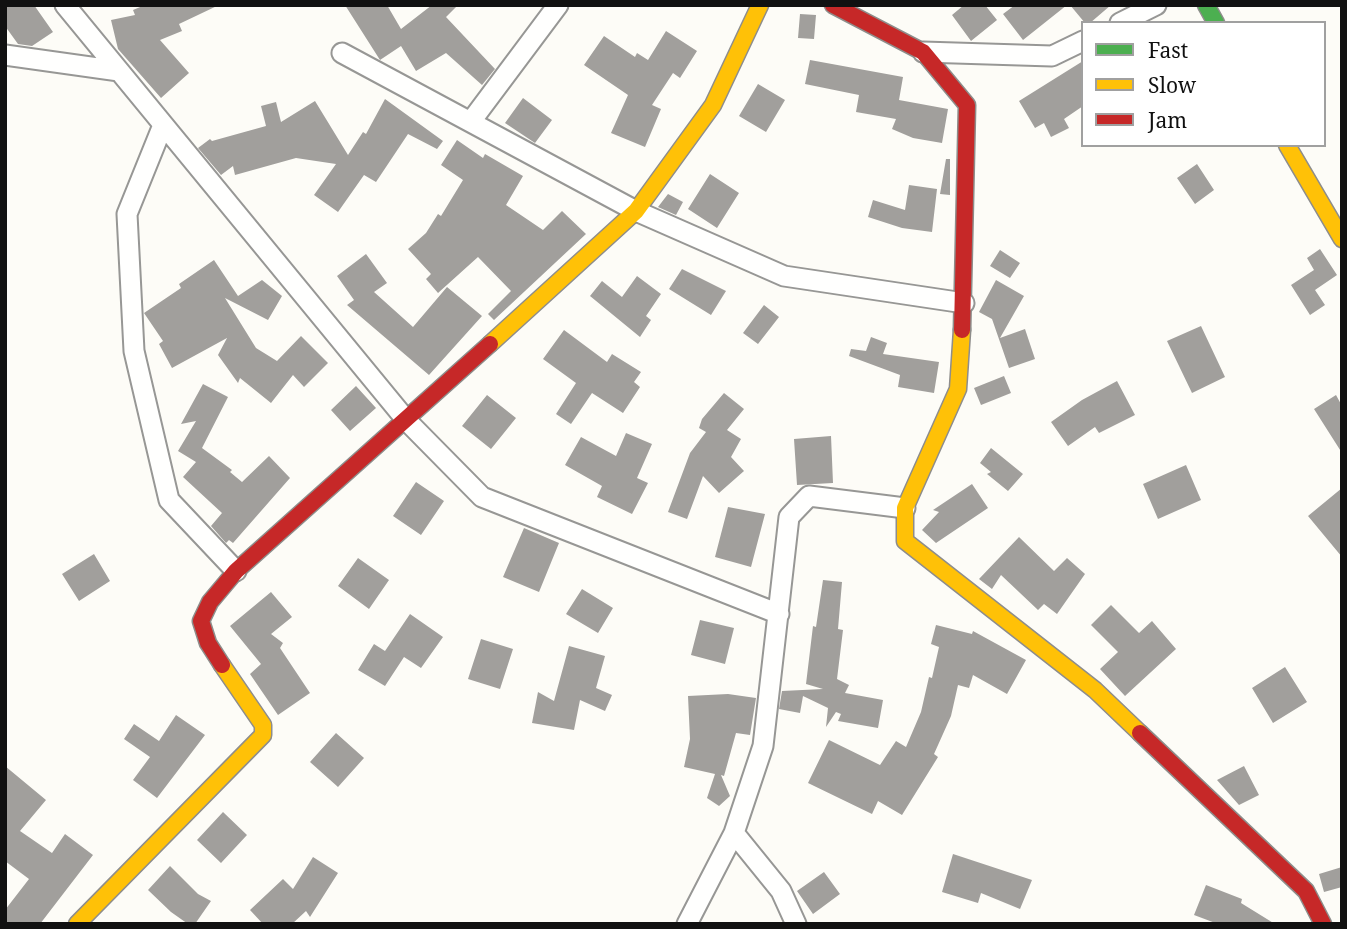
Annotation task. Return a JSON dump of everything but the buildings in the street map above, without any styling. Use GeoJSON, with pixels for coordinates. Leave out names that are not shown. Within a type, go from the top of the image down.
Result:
{"type":"FeatureCollection","features":[{"type":"Feature","properties":{"kind":"street"},"geometry":{"type":"LineString","coordinates":[[65,5],[407,421],[482,497],[779,614]]}},
{"type":"Feature","properties":{"kind":"street"},"geometry":{"type":"LineString","coordinates":[[472,120],[558,5]]}},
{"type":"Feature","properties":{"kind":"street"},"geometry":{"type":"LineString","coordinates":[[77,924],[264,735],[263,725],[208,643],[201,621],[210,603],[236,571],[407,421],[636,211],[713,105],[760,5]]}},
{"type":"Feature","properties":{"kind":"street"},"geometry":{"type":"LineString","coordinates":[[833,5],[923,51],[967,105],[964,303],[958,390],[905,508],[905,541],[1095,690],[1306,891],[1323,924]]}},
{"type":"Feature","properties":{"kind":"street"},"geometry":{"type":"LineString","coordinates":[[1124,21],[1156,5]]}},
{"type":"Feature","properties":{"kind":"street"},"geometry":{"type":"LineString","coordinates":[[1206,5],[1215,21]]}},
{"type":"Feature","properties":{"kind":"street"},"geometry":{"type":"LineString","coordinates":[[923,51],[1052,56],[1081,42]]}},
{"type":"Feature","properties":{"kind":"street"},"geometry":{"type":"LineString","coordinates":[[342,53],[472,120],[636,211],[784,276],[964,303]]}},
{"type":"Feature","properties":{"kind":"street"},"geometry":{"type":"LineString","coordinates":[[5,55],[119,71]]}},
{"type":"Feature","properties":{"kind":"street"},"geometry":{"type":"LineString","coordinates":[[163,125],[127,214],[134,351],[169,500],[236,571]]}},
{"type":"Feature","properties":{"kind":"street"},"geometry":{"type":"LineString","coordinates":[[1288,147],[1342,239]]}},
{"type":"Feature","properties":{"kind":"street"},"geometry":{"type":"LineString","coordinates":[[687,924],[734,832],[763,746],[789,517],[809,496],[905,508]]}},
{"type":"Feature","properties":{"kind":"street"},"geometry":{"type":"LineString","coordinates":[[734,832],[781,891],[796,924]]}},
{"type":"Feature","properties":{"kind":"traffic: fast"},"geometry":{"type":"LineString","coordinates":[[1206,5],[1215,21]]}},
{"type":"Feature","properties":{"kind":"traffic: slow"},"geometry":{"type":"LineString","coordinates":[[490,344],[636,211],[713,105],[760,5]]}},
{"type":"Feature","properties":{"kind":"traffic: slow"},"geometry":{"type":"LineString","coordinates":[[1288,147],[1342,239]]}},
{"type":"Feature","properties":{"kind":"traffic: slow"},"geometry":{"type":"LineString","coordinates":[[962,330],[958,389],[905,508],[905,541],[1095,690],[1140,733]]}},
{"type":"Feature","properties":{"kind":"traffic: slow"},"geometry":{"type":"LineString","coordinates":[[77,924],[263,735],[263,725],[222,665]]}},
{"type":"Feature","properties":{"kind":"traffic: jam"},"geometry":{"type":"LineString","coordinates":[[833,5],[923,52],[967,105],[962,330]]}},
{"type":"Feature","properties":{"kind":"traffic: jam"},"geometry":{"type":"LineString","coordinates":[[222,665],[208,643],[201,621],[210,602],[236,571],[490,344]]}},
{"type":"Feature","properties":{"kind":"traffic: jam"},"geometry":{"type":"LineString","coordinates":[[1140,733],[1306,891],[1323,924]]}}]}
